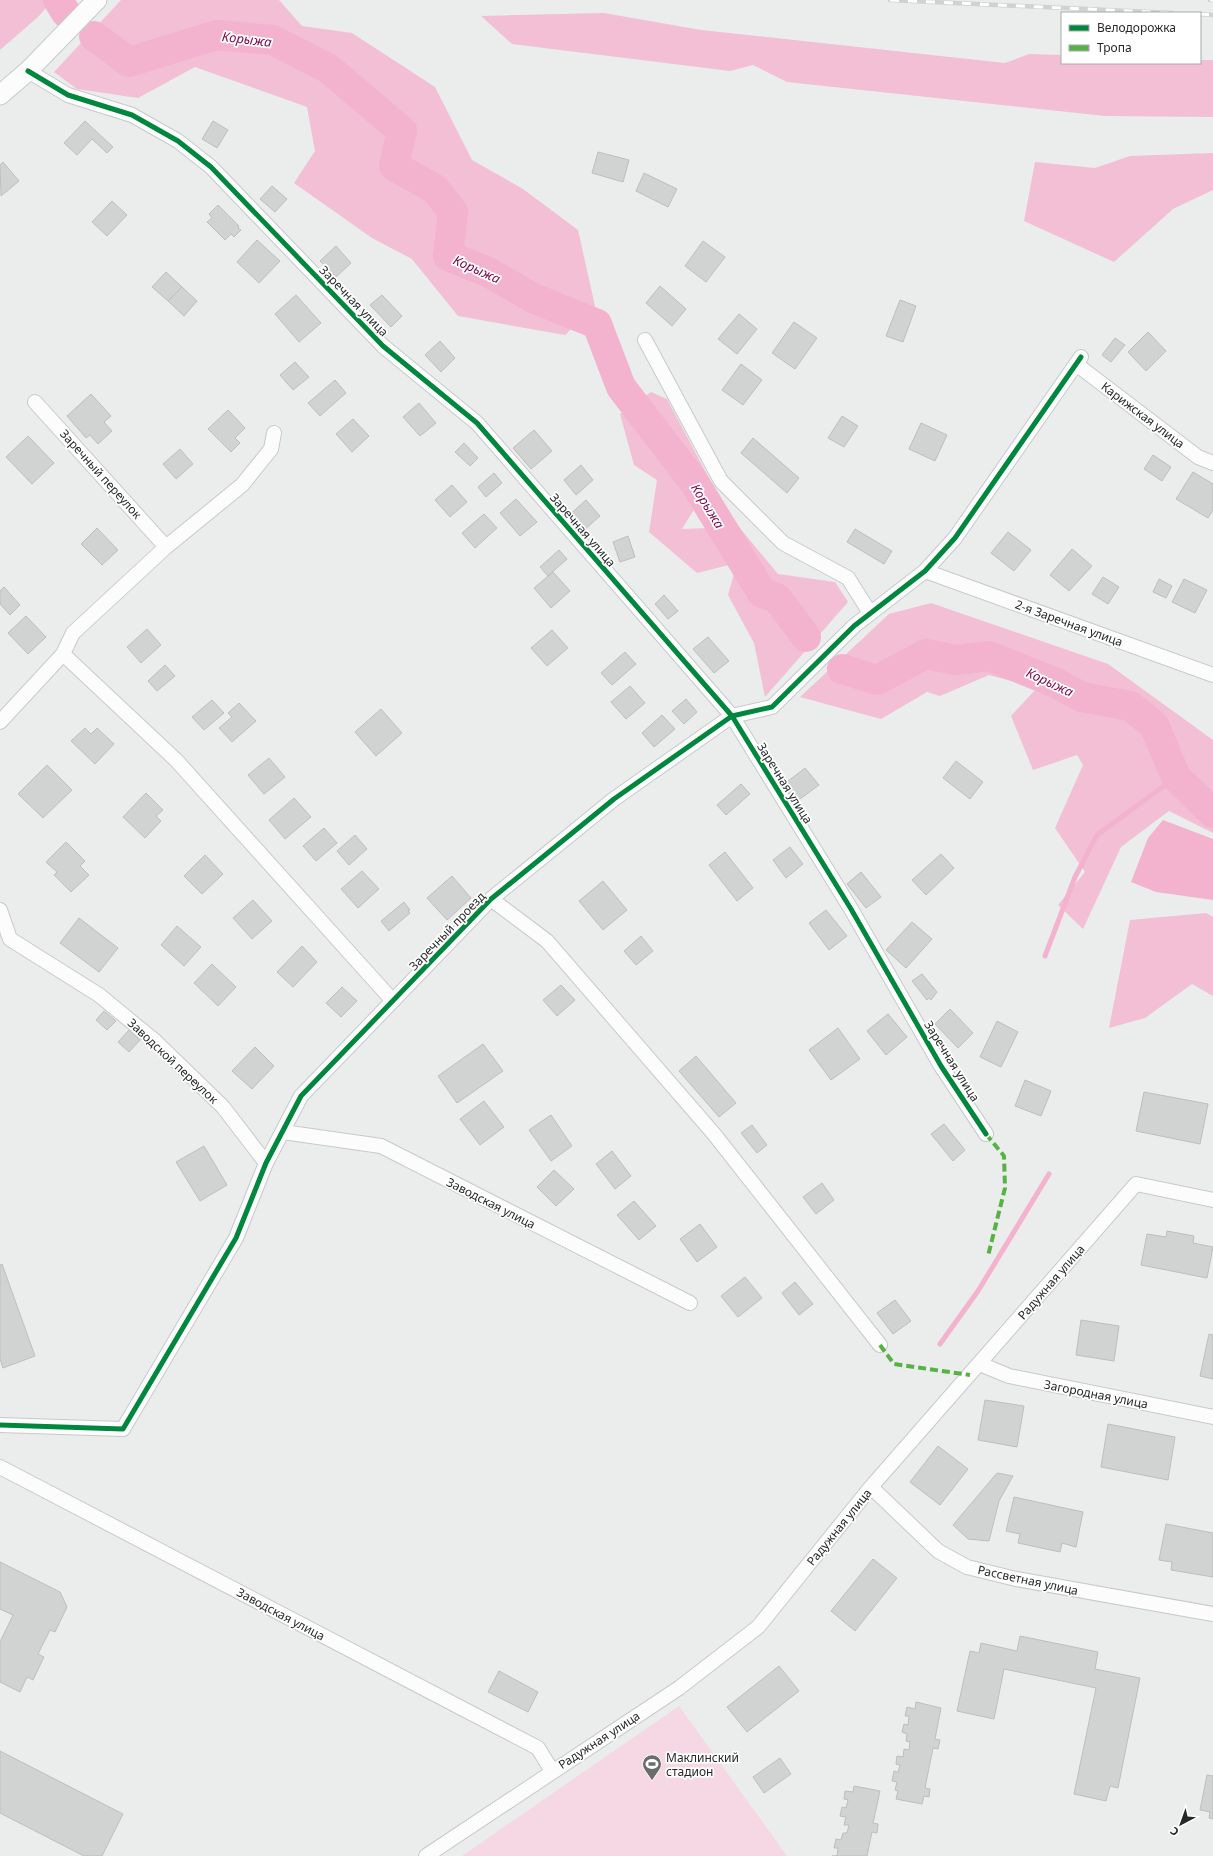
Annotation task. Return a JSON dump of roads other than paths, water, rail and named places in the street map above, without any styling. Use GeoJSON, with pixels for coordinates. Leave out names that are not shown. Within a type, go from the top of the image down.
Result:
{"type":"FeatureCollection","features":[{"type":"Feature","properties":{"kind":"main road"},"geometry":{"type":"LineString","coordinates":[[0,95],[28,71],[97,0]]}},
{"type":"Feature","properties":{"kind":"street","name":"Заречная улица"},"geometry":{"type":"LineString","coordinates":[[28,71],[68,95],[132,114],[178,141],[211,167],[383,346],[476,423],[732,716],[851,909],[941,1066],[986,1134]]}},
{"type":"Feature","properties":{"kind":"street"},"geometry":{"type":"LineString","coordinates":[[645,340],[721,481],[783,543],[848,578],[870,613]]}},
{"type":"Feature","properties":{"kind":"street","name":"Карижская улица"},"geometry":{"type":"LineString","coordinates":[[926,571],[955,538],[1078,360],[1198,457],[1213,463]]}},
{"type":"Feature","properties":{"kind":"street","name":"Заречный переулок"},"geometry":{"type":"LineString","coordinates":[[35,402],[166,547]]}},
{"type":"Feature","properties":{"kind":"street"},"geometry":{"type":"LineString","coordinates":[[0,722],[63,654],[73,633],[166,547],[242,485],[271,449],[274,433]]}},
{"type":"Feature","properties":{"kind":"street"},"geometry":{"type":"LineString","coordinates":[[732,716],[772,707],[854,626],[926,571]]}},
{"type":"Feature","properties":{"kind":"street","name":"2-я Заречная улица"},"geometry":{"type":"LineString","coordinates":[[926,571],[1213,675]]}},
{"type":"Feature","properties":{"kind":"street"},"geometry":{"type":"LineString","coordinates":[[63,654],[176,760],[393,1001]]}},
{"type":"Feature","properties":{"kind":"street","name":"Заречный проезд"},"geometry":{"type":"LineString","coordinates":[[0,1425],[124,1429],[236,1238],[266,1163],[301,1096],[491,900],[614,799],[732,716]]}},
{"type":"Feature","properties":{"kind":"street"},"geometry":{"type":"LineString","coordinates":[[491,900],[547,941],[714,1134],[880,1345]]}},
{"type":"Feature","properties":{"kind":"street","name":"Заводской переулок"},"geometry":{"type":"LineString","coordinates":[[0,910],[10,939],[99,995],[155,1041],[223,1107],[266,1163]]}},
{"type":"Feature","properties":{"kind":"street","name":"Заводская улица"},"geometry":{"type":"LineString","coordinates":[[283,1132],[381,1146],[690,1303]]}},
{"type":"Feature","properties":{"kind":"street","name":"Радужная улица"},"geometry":{"type":"LineString","coordinates":[[426,1856],[679,1688],[758,1627],[871,1488],[1136,1184],[1213,1200]]}},
{"type":"Feature","properties":{"kind":"street","name":"Загородная улица"},"geometry":{"type":"LineString","coordinates":[[980,1364],[1009,1376],[1213,1417]]}},
{"type":"Feature","properties":{"kind":"street","name":"Заводская улица"},"geometry":{"type":"LineString","coordinates":[[0,1467],[538,1748],[552,1771]]}},
{"type":"Feature","properties":{"kind":"street","name":"Рассветная улица"},"geometry":{"type":"LineString","coordinates":[[871,1488],[938,1551],[967,1567],[1016,1579],[1213,1614]]}},
{"type":"Feature","properties":{"kind":"waterway","name":"Корыжа"},"geometry":{"type":"LineString","coordinates":[[58,0],[66,13]]}},
{"type":"Feature","properties":{"kind":"waterway","name":"Корыжа"},"geometry":{"type":"LineString","coordinates":[[94,36],[129,62],[217,35],[273,40],[329,69],[402,131],[394,166],[435,189],[453,212],[448,256],[488,272],[533,298],[597,324],[621,387],[694,482],[762,593],[777,598],[806,637]]}},
{"type":"Feature","properties":{"kind":"waterway","name":"Корыжа"},"geometry":{"type":"LineString","coordinates":[[842,669],[877,680],[926,654],[956,660],[989,656],[1056,683],[1082,697],[1130,706],[1154,725],[1176,777],[1213,813]]}},
{"type":"Feature","properties":{"kind":"waterway"},"geometry":{"type":"LineString","coordinates":[[1045,956],[1075,877],[1097,835],[1176,777]]}},
{"type":"Feature","properties":{"kind":"waterway"},"geometry":{"type":"LineString","coordinates":[[940,1344],[978,1291],[1049,1174]]}},
{"type":"Feature","properties":{"kind":"railway"},"geometry":{"type":"LineString","coordinates":[[890,0],[1150,12]]}},
{"type":"Feature","properties":{"kind":"railway"},"geometry":{"type":"LineString","coordinates":[[1201,14],[1213,15]]}},
{"type":"Feature","properties":{"kind":"place","name":"Маклинский стадион"},"geometry":{"type":"Point","coordinates":[652,1781]}}]}
